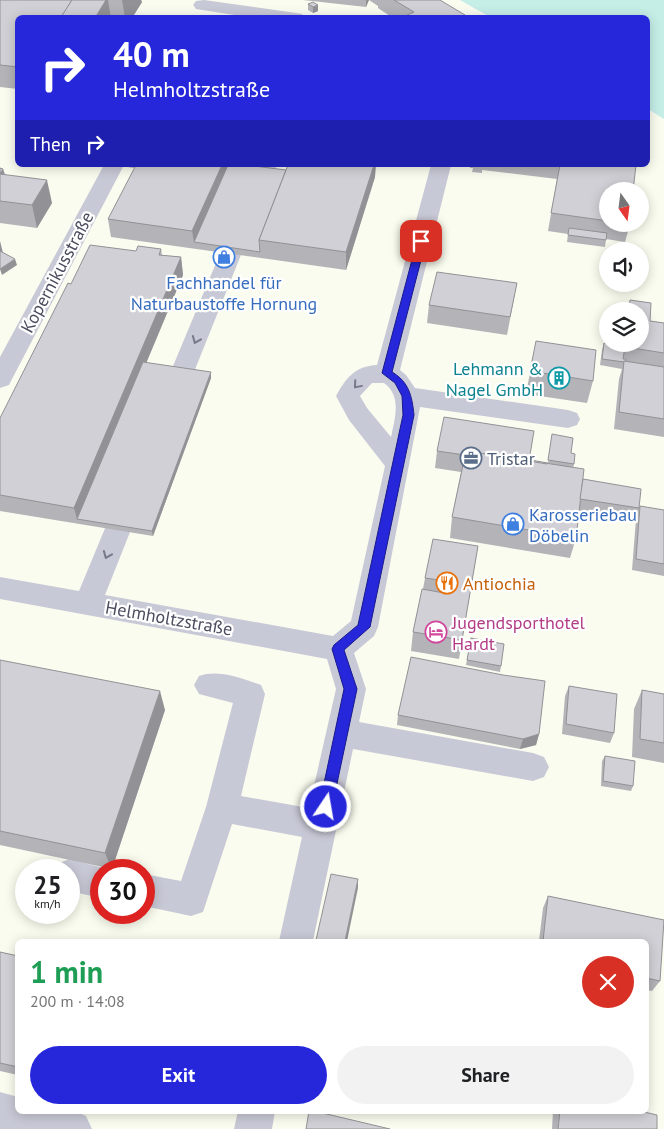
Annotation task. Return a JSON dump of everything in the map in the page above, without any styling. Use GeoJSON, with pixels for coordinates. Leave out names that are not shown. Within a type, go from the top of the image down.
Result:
{"type":"FeatureCollection","features":[{"type":"Feature","properties":{"kind":"street"},"geometry":{"type":"LineString","coordinates":[[200,8],[267,15]]}},
{"type":"Feature","properties":{"kind":"street","name":"Kopernikusstraße"},"geometry":{"type":"LineString","coordinates":[[0,379],[113,167]]}},
{"type":"Feature","properties":{"kind":"street"},"geometry":{"type":"LineString","coordinates":[[163,419],[266,167]]}},
{"type":"Feature","properties":{"kind":"street"},"geometry":{"type":"LineString","coordinates":[[387,373],[440,167]]}},
{"type":"Feature","properties":{"kind":"street"},"geometry":{"type":"LineString","coordinates":[[296,939],[350,689],[338,649],[364,627],[408,415],[407,396],[399,380],[387,373],[365,375],[354,386],[348,396],[358,414],[397,463]]}},
{"type":"Feature","properties":{"kind":"street"},"geometry":{"type":"LineString","coordinates":[[407,396],[568,419]]}},
{"type":"Feature","properties":{"kind":"street"},"geometry":{"type":"LineString","coordinates":[[88,604],[141,474]]}},
{"type":"Feature","properties":{"kind":"street","name":"Helmholtzstraße"},"geometry":{"type":"LineString","coordinates":[[0,588],[338,649]]}},
{"type":"Feature","properties":{"kind":"street"},"geometry":{"type":"LineString","coordinates":[[155,892],[191,900],[222,807],[250,694],[208,684]]}},
{"type":"Feature","properties":{"kind":"street"},"geometry":{"type":"LineString","coordinates":[[342,733],[533,767]]}},
{"type":"Feature","properties":{"kind":"street"},"geometry":{"type":"LineString","coordinates":[[222,807],[322,826]]}},
{"type":"Feature","properties":{"kind":"street"},"geometry":{"type":"LineString","coordinates":[[0,1111],[73,1129]]}},
{"type":"Feature","properties":{"kind":"street"},"geometry":{"type":"LineString","coordinates":[[253,1129],[256,1114]]}},
{"type":"Feature","properties":{"kind":"shaded area"},"geometry":{"type":"Polygon","coordinates":[[[0,0],[460,0],[486,15],[15,15],[15,167],[650,167],[650,110],[664,119],[664,1129],[0,1129],[0,0]]]}},
{"type":"Feature","properties":{"kind":"shaded area"},"geometry":{"type":"Polygon","coordinates":[[[460,0],[664,0],[664,119],[650,110],[650,15],[486,15],[460,0]]]}},
{"type":"Feature","properties":{"kind":"building"},"geometry":{"type":"Polygon","coordinates":[[[0,0],[72,0],[63,15],[15,15],[15,67],[0,65],[0,0]]]}},
{"type":"Feature","properties":{"kind":"building"},"geometry":{"type":"Polygon","coordinates":[[[72,0],[106,0],[97,15],[62,15],[72,0]]]}},
{"type":"Feature","properties":{"kind":"building"},"geometry":{"type":"Polygon","coordinates":[[[394,0],[440,0],[465,15],[408,15],[414,12],[394,0]]]}},
{"type":"Feature","properties":{"kind":"building"},"geometry":{"type":"Polygon","coordinates":[[[313,2],[318,5],[313,7],[308,4],[313,2]]]}},
{"type":"Feature","properties":{"kind":"building"},"geometry":{"type":"Polygon","coordinates":[[[135,167],[221,167],[192,231],[108,219],[135,167]]]}},
{"type":"Feature","properties":{"kind":"building"},"geometry":{"type":"Polygon","coordinates":[[[227,167],[262,167],[286,170],[259,240],[260,252],[194,242],[227,167]]]}},
{"type":"Feature","properties":{"kind":"building"},"geometry":{"type":"Polygon","coordinates":[[[287,167],[373,167],[346,252],[259,240],[287,167]]]}},
{"type":"Feature","properties":{"kind":"building"},"geometry":{"type":"Polygon","coordinates":[[[560,167],[636,167],[634,182],[599,182],[599,220],[551,213],[560,167]]]}},
{"type":"Feature","properties":{"kind":"building"},"geometry":{"type":"Polygon","coordinates":[[[0,174],[47,180],[32,205],[0,201],[0,174]]]}},
{"type":"Feature","properties":{"kind":"building"},"geometry":{"type":"Polygon","coordinates":[[[569,228],[607,233],[606,240],[568,235],[569,228]]]}},
{"type":"Feature","properties":{"kind":"building"},"geometry":{"type":"Polygon","coordinates":[[[90,245],[136,251],[138,246],[161,249],[159,255],[181,257],[74,508],[0,495],[0,418],[68,283],[71,284],[90,245]]]}},
{"type":"Feature","properties":{"kind":"building"},"geometry":{"type":"Polygon","coordinates":[[[0,251],[15,259],[0,269],[0,251]]]}},
{"type":"Feature","properties":{"kind":"building"},"geometry":{"type":"Polygon","coordinates":[[[437,272],[517,283],[510,317],[429,305],[437,272]]]}},
{"type":"Feature","properties":{"kind":"building"},"geometry":{"type":"Polygon","coordinates":[[[649,303],[651,303],[650,321],[664,323],[664,353],[649,351],[649,303]]]}},
{"type":"Feature","properties":{"kind":"building"},"geometry":{"type":"Polygon","coordinates":[[[536,341],[596,350],[593,381],[530,371],[536,341]]]}},
{"type":"Feature","properties":{"kind":"building"},"geometry":{"type":"Polygon","coordinates":[[[603,352],[624,352],[623,359],[626,359],[626,362],[624,361],[602,359],[603,352]]]}},
{"type":"Feature","properties":{"kind":"building"},"geometry":{"type":"Polygon","coordinates":[[[624,361],[664,367],[664,419],[619,412],[624,361]]]}},
{"type":"Feature","properties":{"kind":"building"},"geometry":{"type":"Polygon","coordinates":[[[143,362],[211,372],[152,531],[77,519],[143,362]]]}},
{"type":"Feature","properties":{"kind":"building"},"geometry":{"type":"Polygon","coordinates":[[[444,417],[534,431],[529,461],[466,451],[465,455],[437,451],[444,417]]]}},
{"type":"Feature","properties":{"kind":"building"},"geometry":{"type":"Polygon","coordinates":[[[552,434],[573,438],[571,453],[575,454],[574,464],[548,460],[552,434]]]}},
{"type":"Feature","properties":{"kind":"building","name":"Karosseriebau Döbelin"},"geometry":{"type":"Polygon","coordinates":[[[466,451],[584,469],[576,538],[452,517],[466,451]]]}},
{"type":"Feature","properties":{"kind":"building"},"geometry":{"type":"Polygon","coordinates":[[[530,460],[548,463],[529,461],[530,460]]]}},
{"type":"Feature","properties":{"kind":"building"},"geometry":{"type":"Polygon","coordinates":[[[583,479],[641,489],[639,508],[580,499],[583,479]]]}},
{"type":"Feature","properties":{"kind":"building"},"geometry":{"type":"Polygon","coordinates":[[[640,506],[664,510],[664,564],[636,559],[640,506]]]}},
{"type":"Feature","properties":{"kind":"building"},"geometry":{"type":"Polygon","coordinates":[[[433,539],[478,546],[462,640],[413,632],[422,589],[444,593],[446,581],[425,578],[433,539]]]}},
{"type":"Feature","properties":{"kind":"building"},"geometry":{"type":"Polygon","coordinates":[[[471,638],[504,644],[501,666],[467,660],[471,638]]]}},
{"type":"Feature","properties":{"kind":"building"},"geometry":{"type":"Polygon","coordinates":[[[411,657],[545,681],[539,734],[523,739],[398,715],[411,657]]]}},
{"type":"Feature","properties":{"kind":"building"},"geometry":{"type":"Polygon","coordinates":[[[0,660],[160,691],[105,853],[0,831],[0,660]]]}},
{"type":"Feature","properties":{"kind":"building"},"geometry":{"type":"Polygon","coordinates":[[[569,686],[617,694],[614,733],[566,724],[569,686]]]}},
{"type":"Feature","properties":{"kind":"building"},"geometry":{"type":"Polygon","coordinates":[[[642,690],[664,694],[664,743],[640,739],[642,690]]]}},
{"type":"Feature","properties":{"kind":"building"},"geometry":{"type":"Polygon","coordinates":[[[605,756],[635,761],[633,786],[603,781],[605,756]]]}},
{"type":"Feature","properties":{"kind":"building"},"geometry":{"type":"Polygon","coordinates":[[[331,874],[358,879],[345,939],[316,939],[331,874]]]}},
{"type":"Feature","properties":{"kind":"building"},"geometry":{"type":"Polygon","coordinates":[[[548,896],[664,920],[660,981],[649,979],[649,939],[543,939],[548,896]]]}},
{"type":"Feature","properties":{"kind":"building"},"geometry":{"type":"Polygon","coordinates":[[[0,952],[15,955],[15,1066],[0,1063],[0,952]]]}},
{"type":"Feature","properties":{"kind":"building"},"geometry":{"type":"Polygon","coordinates":[[[649,1113],[657,1115],[657,1129],[558,1129],[560,1114],[649,1113]]]}},
{"type":"Feature","properties":{"kind":"building"},"geometry":{"type":"Polygon","coordinates":[[[308,1114],[327,1114],[390,1129],[306,1129],[308,1114]]]}},
{"type":"Feature","properties":{"kind":"place","name":"Fachhandel für Naturbaustoffe Hornung"},"geometry":{"type":"Point","coordinates":[224,257]}},
{"type":"Feature","properties":{"kind":"place","name":"Lehmann & Nagel GmbH"},"geometry":{"type":"Point","coordinates":[559,378]}},
{"type":"Feature","properties":{"kind":"place","name":"Tristar"},"geometry":{"type":"Point","coordinates":[471,458]}},
{"type":"Feature","properties":{"kind":"place","name":"Karosseriebau Döbelin"},"geometry":{"type":"Point","coordinates":[513,524]}},
{"type":"Feature","properties":{"kind":"place","name":"Antiochia"},"geometry":{"type":"Point","coordinates":[447,583]}},
{"type":"Feature","properties":{"kind":"place","name":"Jugendsporthotel Hardt"},"geometry":{"type":"Point","coordinates":[436,632]}},
{"type":"Feature","properties":{"kind":"route"},"geometry":{"type":"LineString","coordinates":[[326,807],[350,689],[338,649],[364,627],[408,415],[409,405],[407,396],[399,380],[387,373],[421,241]]}}]}
